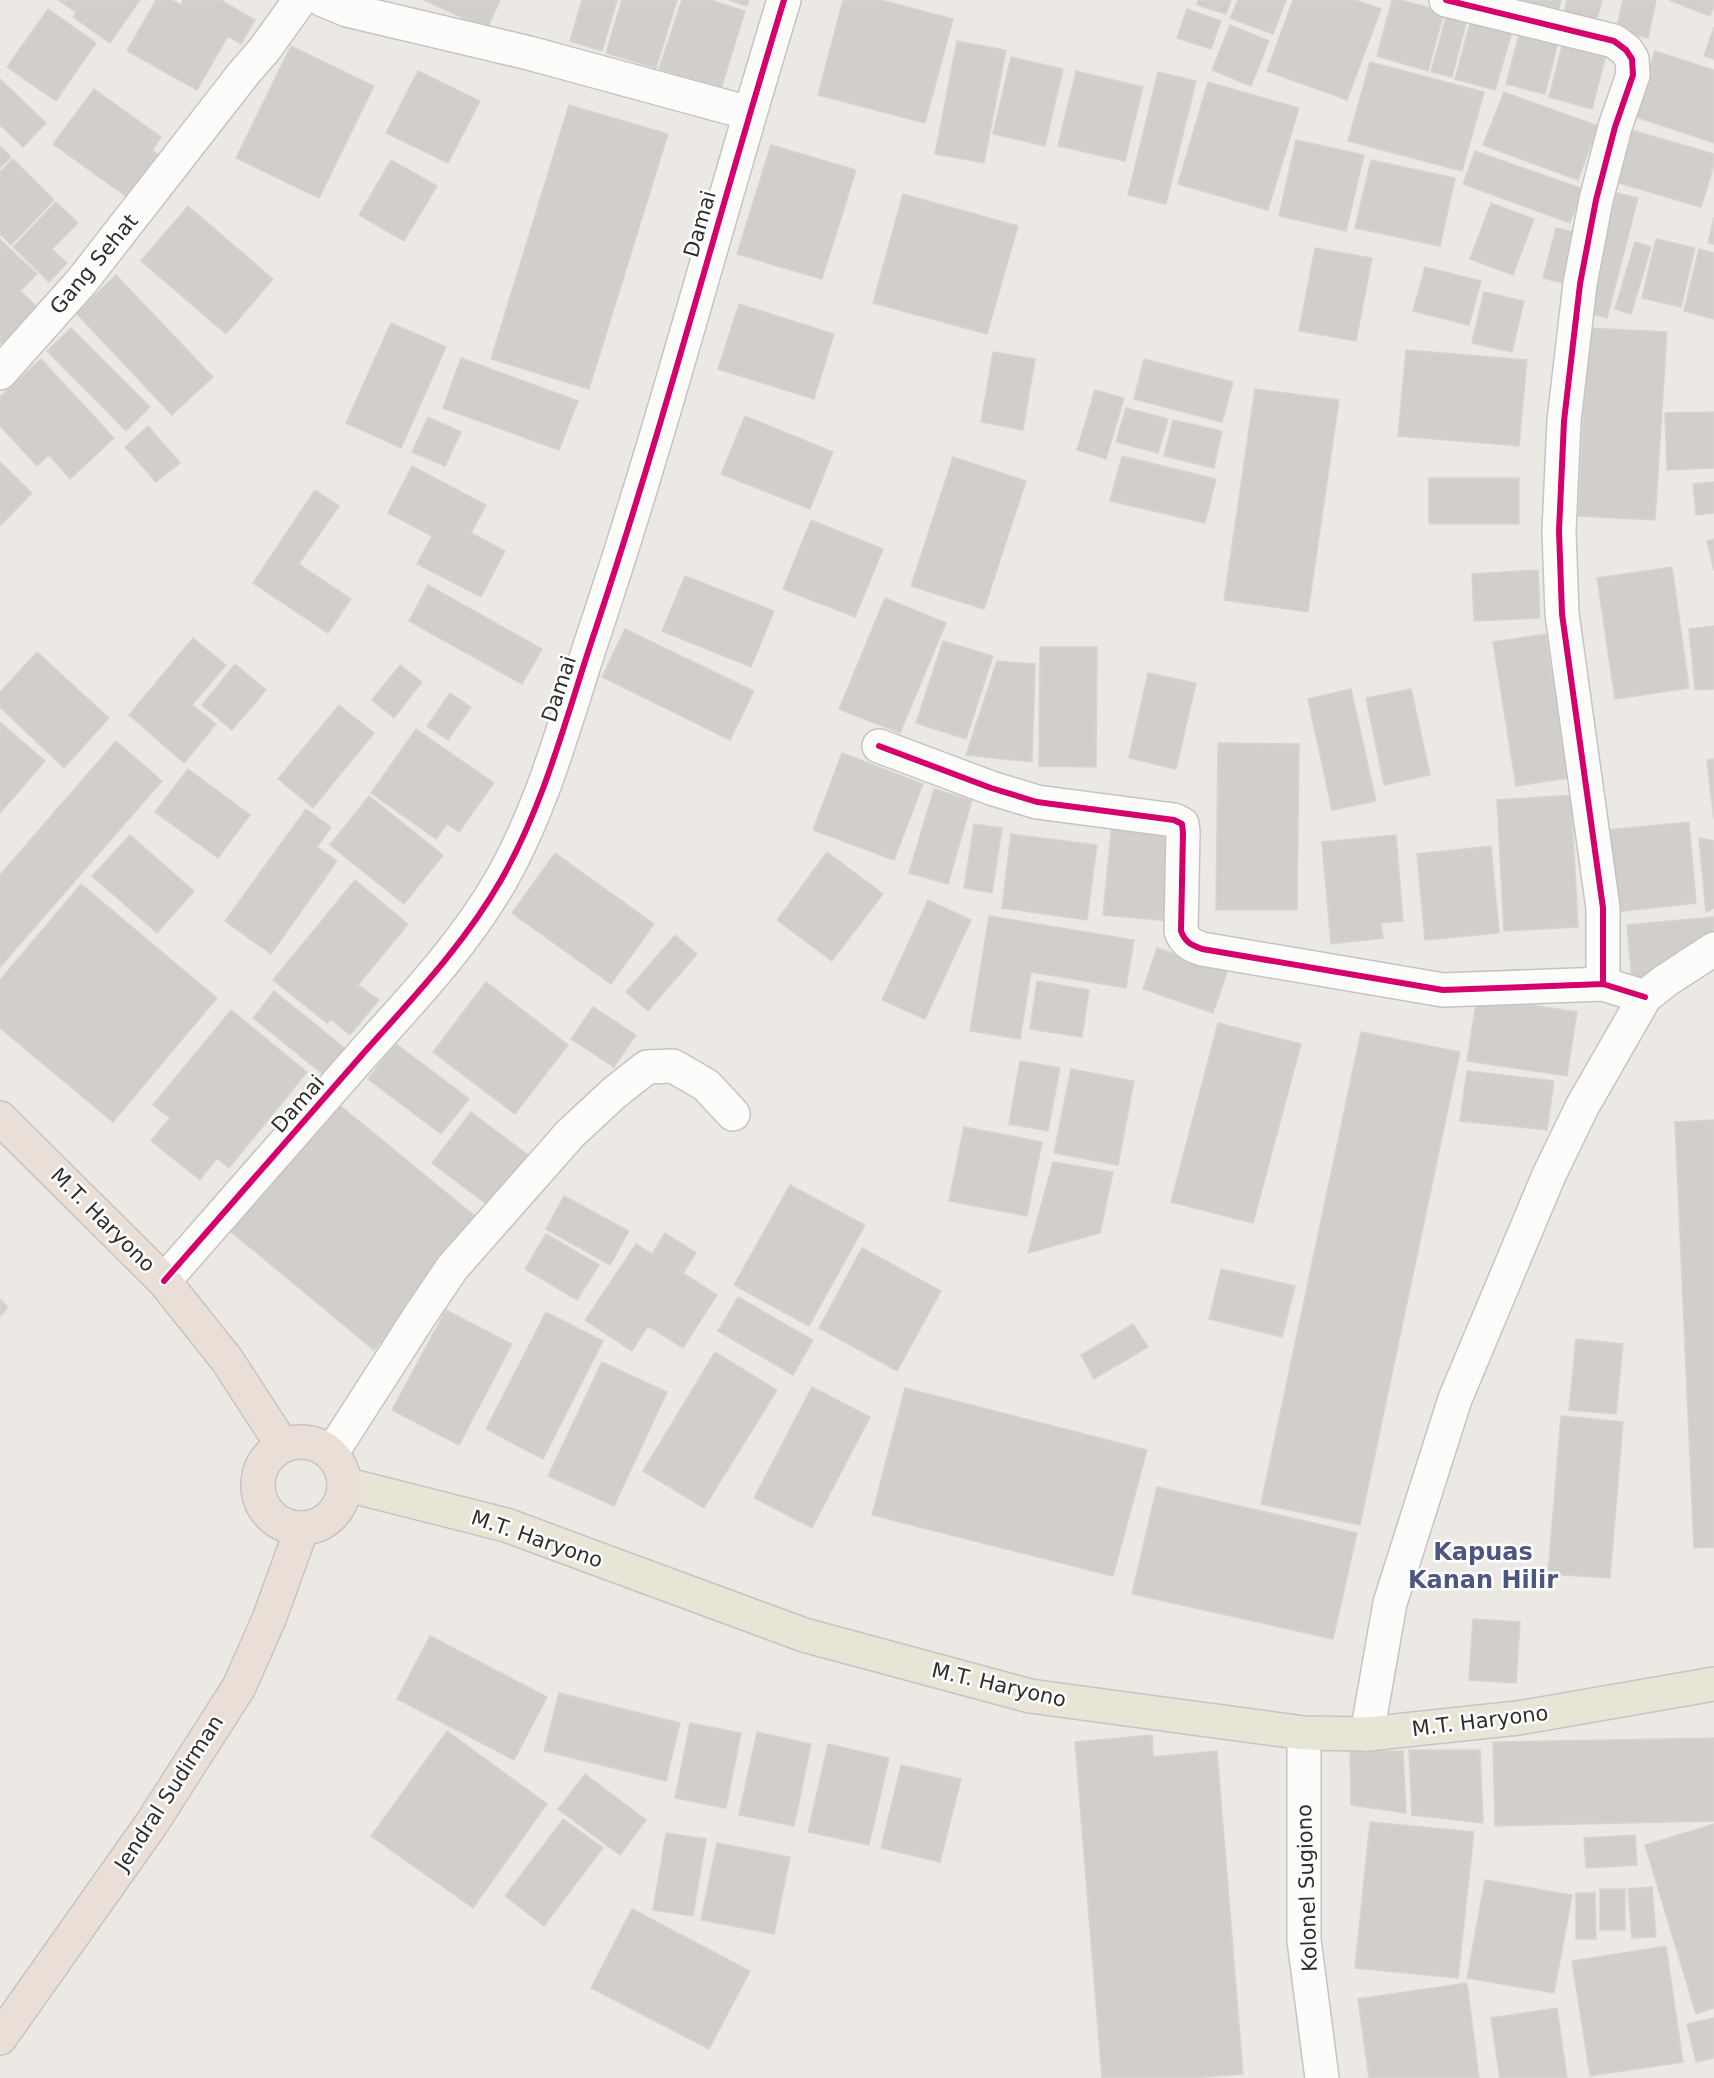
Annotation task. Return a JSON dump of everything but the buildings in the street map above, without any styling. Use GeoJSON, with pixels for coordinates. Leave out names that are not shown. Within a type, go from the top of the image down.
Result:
{"type":"FeatureCollection","features":[{"type":"Feature","properties":{"kind":"highway","name":"M.T. Haryono"},"geometry":{"type":"LineString","coordinates":[[0,1118],[164,1281],[227,1360],[283,1446]]}},
{"type":"Feature","properties":{"kind":"highway"},"geometry":{"type":"LineString","coordinates":[[300,1442],[317,1444],[331,1454],[340,1468],[344,1484],[341,1500],[332,1514],[318,1524],[302,1528],[285,1525],[271,1516],[261,1503],[258,1486],[261,1470],[269,1455],[283,1446],[300,1442]]}},
{"type":"Feature","properties":{"kind":"highway","name":"Jendral Sudirman"},"geometry":{"type":"LineString","coordinates":[[0,2038],[152,1823],[239,1687],[269,1619],[302,1528]]}},
{"type":"Feature","properties":{"kind":"main road","name":"M.T. Haryono"},"geometry":{"type":"LineString","coordinates":[[344,1484],[506,1525],[804,1635],[1030,1696],[1304,1733],[1367,1734],[1518,1718],[1714,1684]]}},
{"type":"Feature","properties":{"kind":"street","name":"Gang Sehat"},"geometry":{"type":"LineString","coordinates":[[0,372],[82,281],[264,50],[300,0]]}},
{"type":"Feature","properties":{"kind":"street"},"geometry":{"type":"LineString","coordinates":[[323,0],[347,10],[529,53],[749,113]]}},
{"type":"Feature","properties":{"kind":"street","name":"Damai"},"geometry":{"type":"LineString","coordinates":[[164,1281],[446,961],[500,883],[522,842],[550,772],[636,507],[749,113],[784,0]]}},
{"type":"Feature","properties":{"kind":"street"},"geometry":{"type":"LineString","coordinates":[[1446,0],[1614,41],[1632,59],[1633,75],[1615,127],[1596,200],[1580,285],[1564,421],[1559,519],[1562,614],[1603,908],[1604,984]]}},
{"type":"Feature","properties":{"kind":"street"},"geometry":{"type":"LineString","coordinates":[[879,746],[991,788],[1037,802],[1174,820],[1182,824],[1181,931],[1184,939],[1190,945],[1202,949],[1443,990],[1604,984],[1645,998]]}},
{"type":"Feature","properties":{"kind":"street"},"geometry":{"type":"LineString","coordinates":[[1367,1734],[1390,1603],[1455,1399],[1549,1175],[1583,1106],[1645,998],[1665,981],[1714,949]]}},
{"type":"Feature","properties":{"kind":"street"},"geometry":{"type":"LineString","coordinates":[[331,1454],[452,1268],[570,1134],[614,1093],[646,1067],[673,1066],[706,1085],[733,1114]]}},
{"type":"Feature","properties":{"kind":"street","name":"Kolonel Sugiono"},"geometry":{"type":"LineString","coordinates":[[1304,1733],[1304,1940],[1322,2078]]}},
{"type":"Feature","properties":{"kind":"cycle path"},"geometry":{"type":"LineString","coordinates":[[164,1281],[436,971],[471,927],[517,850],[543,788],[621,550],[784,0]]}},
{"type":"Feature","properties":{"kind":"cycle path"},"geometry":{"type":"LineString","coordinates":[[1446,0],[1614,41],[1626,50],[1632,59],[1633,75],[1615,127],[1596,200],[1580,284],[1564,421],[1559,531],[1562,614],[1603,908],[1603,984]]}},
{"type":"Feature","properties":{"kind":"cycle path"},"geometry":{"type":"LineString","coordinates":[[879,746],[991,788],[1037,802],[1174,820],[1182,824],[1181,931],[1189,943],[1202,949],[1443,990],[1603,984],[1645,997]]}},
{"type":"Feature","properties":{"kind":"district","name":"Kapuas Kanan Hilir"},"geometry":{"type":"Point","coordinates":[1483,1566]}}]}
